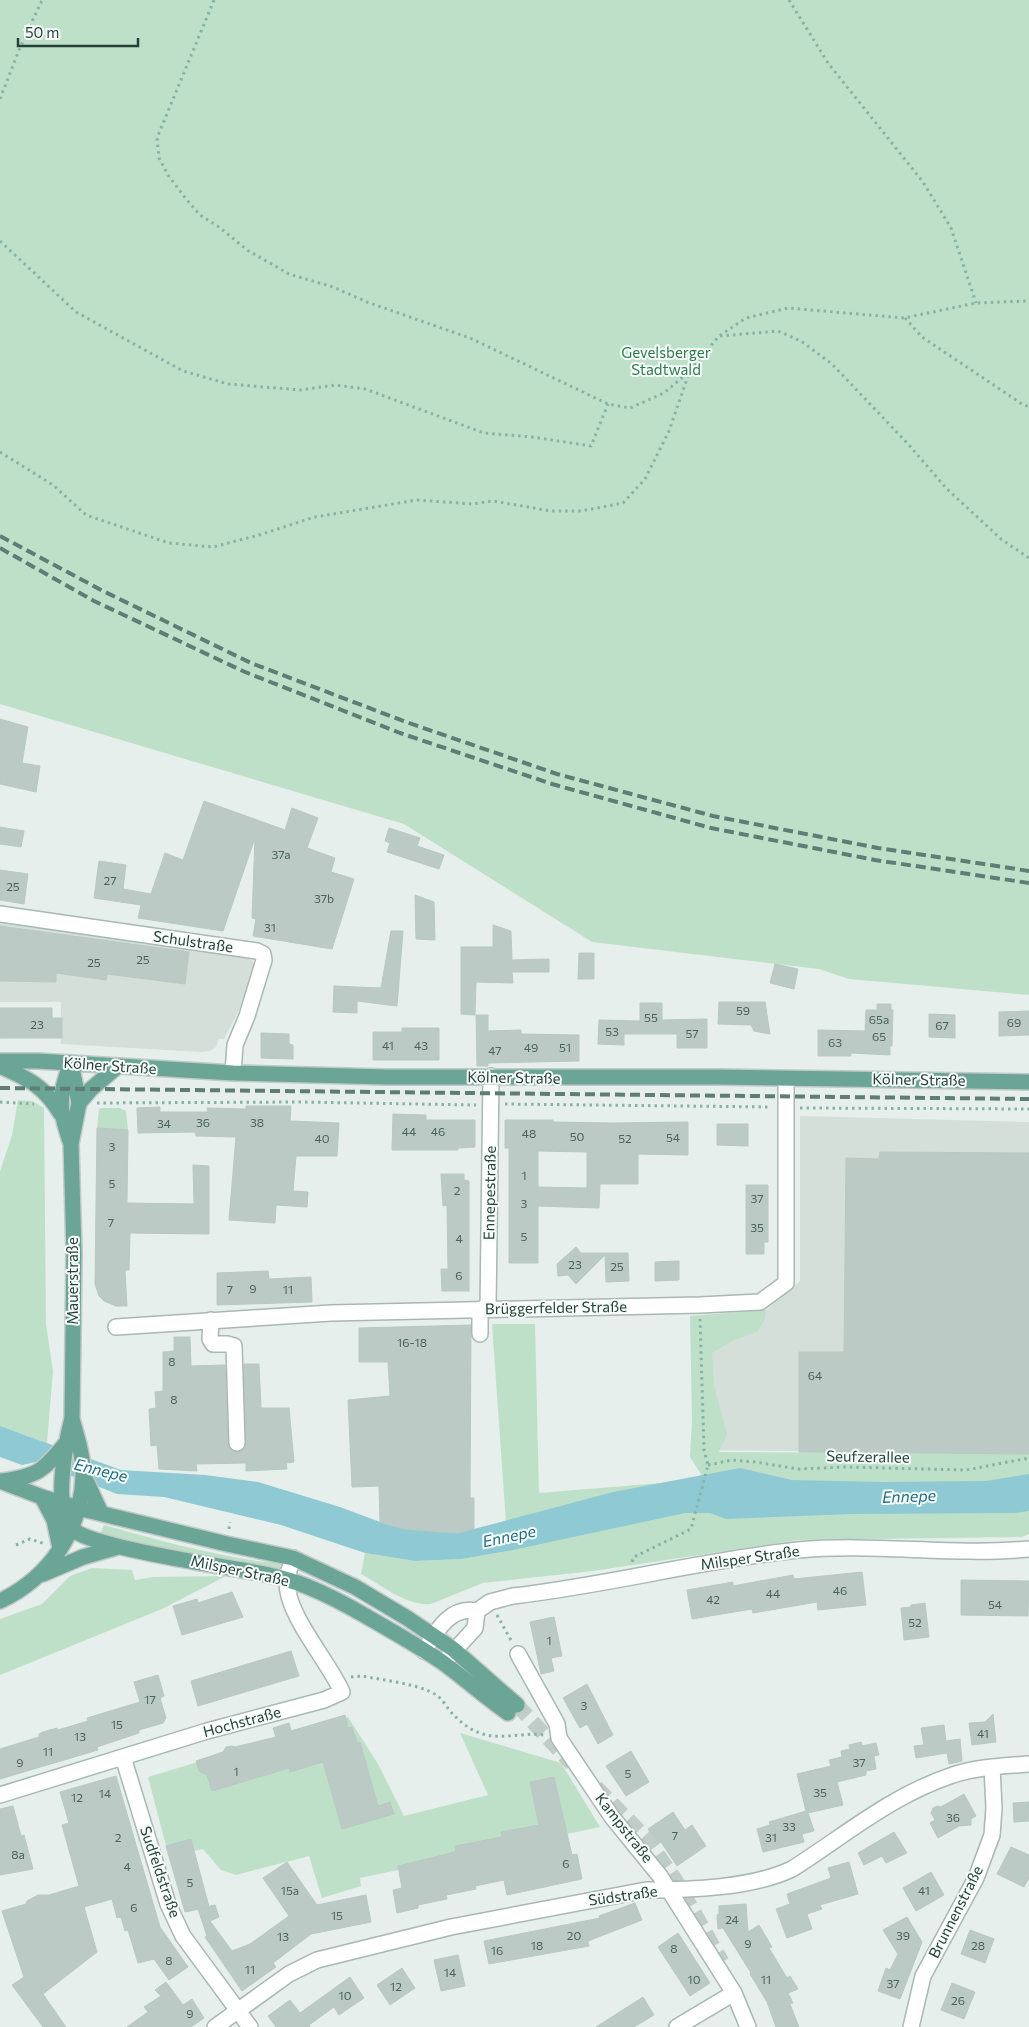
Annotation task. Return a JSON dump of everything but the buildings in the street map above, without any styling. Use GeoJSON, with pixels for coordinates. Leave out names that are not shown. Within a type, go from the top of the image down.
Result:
{"type":"FeatureCollection","features":[{"type":"Feature","properties":{"kind":"main road","name":"Kölner Straße"},"geometry":{"type":"LineString","coordinates":[[0,1061],[71,1063],[233,1073],[404,1077],[717,1077],[1029,1082]]}},
{"type":"Feature","properties":{"kind":"main road","name":"Mauerstraße"},"geometry":{"type":"LineString","coordinates":[[62,1496],[72,1445],[74,1253],[72,1144],[78,1103],[71,1063]]}},
{"type":"Feature","properties":{"kind":"main road","name":"Mauerstraße"},"geometry":{"type":"LineString","coordinates":[[71,1063],[62,1088],[58,1109],[72,1144]]}},
{"type":"Feature","properties":{"kind":"main road"},"geometry":{"type":"LineString","coordinates":[[0,1066],[38,1085],[58,1109]]}},
{"type":"Feature","properties":{"kind":"main road"},"geometry":{"type":"LineString","coordinates":[[78,1103],[118,1066]]}},
{"type":"Feature","properties":{"kind":"main road","name":"Mauerstraße"},"geometry":{"type":"LineString","coordinates":[[0,1601],[27,1586],[40,1576],[72,1529],[83,1498],[83,1475],[72,1445]]}},
{"type":"Feature","properties":{"kind":"main road"},"geometry":{"type":"LineString","coordinates":[[0,1481],[30,1476],[49,1464],[72,1445]]}},
{"type":"Feature","properties":{"kind":"main road"},"geometry":{"type":"LineString","coordinates":[[0,1481],[42,1497],[83,1498]]}},
{"type":"Feature","properties":{"kind":"main road"},"geometry":{"type":"LineString","coordinates":[[62,1496],[66,1521],[72,1529]]}},
{"type":"Feature","properties":{"kind":"main road"},"geometry":{"type":"LineString","coordinates":[[42,1497],[54,1520],[60,1548]]}},
{"type":"Feature","properties":{"kind":"main road","name":"Milsper Straße"},"geometry":{"type":"LineString","coordinates":[[83,1498],[101,1513],[226,1544],[293,1558],[356,1587],[434,1636]]}},
{"type":"Feature","properties":{"kind":"main road","name":"Milsper Straße"},"geometry":{"type":"LineString","coordinates":[[72,1529],[92,1539],[120,1546],[286,1580],[335,1599],[424,1651],[512,1709],[454,1649]]}},
{"type":"Feature","properties":{"kind":"main road"},"geometry":{"type":"LineString","coordinates":[[40,1576],[83,1557],[120,1546]]}},
{"type":"Feature","properties":{"kind":"main road"},"geometry":{"type":"LineString","coordinates":[[434,1636],[454,1649]]}},
{"type":"Feature","properties":{"kind":"street","name":"Schulstraße"},"geometry":{"type":"LineString","coordinates":[[0,914],[257,951],[263,954],[264,960],[247,1016],[234,1045],[233,1073]]}},
{"type":"Feature","properties":{"kind":"street","name":"Ennepestraße"},"geometry":{"type":"LineString","coordinates":[[480,1334],[484,1309],[492,1104],[491,1076]]}},
{"type":"Feature","properties":{"kind":"street","name":"Brüggerfelder Straße"},"geometry":{"type":"LineString","coordinates":[[116,1326],[331,1313],[760,1302],[786,1283],[786,1079]]}},
{"type":"Feature","properties":{"kind":"street"},"geometry":{"type":"LineString","coordinates":[[211,1320],[210,1338],[213,1344],[234,1346],[237,1443]]}},
{"type":"Feature","properties":{"kind":"street","name":"Milsper Straße"},"geometry":{"type":"LineString","coordinates":[[424,1651],[451,1615],[466,1609],[477,1611],[490,1602],[513,1596],[738,1558],[799,1550],[846,1548],[1001,1552],[1029,1549]]}},
{"type":"Feature","properties":{"kind":"street"},"geometry":{"type":"LineString","coordinates":[[293,1558],[286,1580],[289,1596],[307,1634],[336,1678]]}},
{"type":"Feature","properties":{"kind":"street"},"geometry":{"type":"LineString","coordinates":[[443,1663],[475,1628],[477,1611]]}},
{"type":"Feature","properties":{"kind":"street","name":"Kampstraße"},"geometry":{"type":"LineString","coordinates":[[518,1654],[557,1724],[560,1738],[612,1817],[660,1876],[734,1993],[748,2027]]}},
{"type":"Feature","properties":{"kind":"street","name":"Hochstraße"},"geometry":{"type":"LineString","coordinates":[[0,1794],[206,1731],[324,1700],[342,1692],[336,1678]]}},
{"type":"Feature","properties":{"kind":"street","name":"Sudfeldstraße"},"geometry":{"type":"LineString","coordinates":[[123,1757],[168,1904],[183,1936],[250,2027]]}},
{"type":"Feature","properties":{"kind":"street","name":"Südstraße"},"geometry":{"type":"LineString","coordinates":[[215,2027],[289,1974],[317,1960],[460,1926],[646,1890],[669,1890],[735,1884],[779,1876],[804,1862],[866,1818],[912,1792],[951,1775],[992,1767],[1029,1764]]}},
{"type":"Feature","properties":{"kind":"street","name":"Brunnenstraße"},"geometry":{"type":"LineString","coordinates":[[911,2027],[923,1976],[976,1878],[992,1835],[994,1808],[992,1767]]}},
{"type":"Feature","properties":{"kind":"street"},"geometry":{"type":"LineString","coordinates":[[677,2027],[734,1993]]}},
{"type":"Feature","properties":{"kind":"path"},"geometry":{"type":"LineString","coordinates":[[0,99],[19,50],[42,0]]}},
{"type":"Feature","properties":{"kind":"path"},"geometry":{"type":"LineString","coordinates":[[214,0],[157,138],[159,158],[168,175],[200,215],[219,227],[247,250],[289,274],[333,287],[367,302],[470,338],[608,404],[630,408],[664,393],[689,372],[719,336],[746,318],[788,308],[904,318],[976,303],[1029,301]]}},
{"type":"Feature","properties":{"kind":"path"},"geometry":{"type":"LineString","coordinates":[[789,0],[828,62],[923,182],[951,228],[976,303]]}},
{"type":"Feature","properties":{"kind":"path"},"geometry":{"type":"LineString","coordinates":[[0,241],[76,312],[183,371],[228,384],[300,390],[335,385],[365,389],[484,433],[532,437],[591,446],[608,404]]}},
{"type":"Feature","properties":{"kind":"path"},"geometry":{"type":"LineString","coordinates":[[904,318],[922,337],[1029,407]]}},
{"type":"Feature","properties":{"kind":"path"},"geometry":{"type":"LineString","coordinates":[[719,336],[778,331],[801,340],[832,364],[946,488],[1001,540],[1029,558]]}},
{"type":"Feature","properties":{"kind":"path"},"geometry":{"type":"LineString","coordinates":[[0,452],[53,486],[86,515],[169,543],[213,547],[315,517],[417,500],[472,504],[493,501],[551,511],[581,512],[623,503],[645,479],[669,431],[689,372]]}},
{"type":"Feature","properties":{"kind":"path"},"geometry":{"type":"LineString","coordinates":[[0,1102],[38,1104],[58,1109]]}},
{"type":"Feature","properties":{"kind":"path"},"geometry":{"type":"LineString","coordinates":[[78,1103],[492,1104],[1029,1109]]}},
{"type":"Feature","properties":{"kind":"path"},"geometry":{"type":"LineString","coordinates":[[631,1577],[629,1569],[634,1557],[691,1528],[708,1465],[704,1450],[700,1305]]}},
{"type":"Feature","properties":{"kind":"path","name":"Seufzerallee"},"geometry":{"type":"LineString","coordinates":[[708,1465],[732,1460],[798,1469],[845,1466],[966,1470],[1029,1458]]}},
{"type":"Feature","properties":{"kind":"path"},"geometry":{"type":"LineString","coordinates":[[16,1545],[30,1539],[60,1548]]}},
{"type":"Feature","properties":{"kind":"path"},"geometry":{"type":"LineString","coordinates":[[490,1602],[518,1654]]}},
{"type":"Feature","properties":{"kind":"path"},"geometry":{"type":"LineString","coordinates":[[336,1678],[362,1676],[425,1689],[445,1702],[453,1714],[464,1724],[483,1734],[505,1736],[536,1734],[560,1738]]}},
{"type":"Feature","properties":{"kind":"shaded area"},"geometry":{"type":"Polygon","coordinates":[[[0,914],[111,931],[248,958],[253,961],[254,967],[240,1008],[224,1039],[219,1039],[216,1047],[210,1051],[61,1044],[61,1002],[0,1002],[0,914]]]}},
{"type":"Feature","properties":{"kind":"shaded area"},"geometry":{"type":"Polygon","coordinates":[[[800,1116],[1029,1122],[1029,1454],[698,1450],[690,1316],[766,1310],[800,1281],[800,1116]]]}},
{"type":"Feature","properties":{"kind":"green space","name":"Gevelsberger Stadtwald"},"geometry":{"type":"Polygon","coordinates":[[[0,0],[1029,0],[1029,995],[849,979],[819,969],[592,942],[404,824],[0,704],[0,0]]]}},
{"type":"Feature","properties":{"kind":"green space"},"geometry":{"type":"Polygon","coordinates":[[[18,1100],[32,1101],[44,1108],[46,1324],[53,1371],[47,1443],[0,1426],[0,1171],[12,1135],[18,1100]]]}},
{"type":"Feature","properties":{"kind":"green space"},"geometry":{"type":"Polygon","coordinates":[[[120,1108],[126,1111],[128,1130],[97,1128],[99,1109],[120,1108]]]}},
{"type":"Feature","properties":{"kind":"green space"},"geometry":{"type":"Polygon","coordinates":[[[766,1310],[765,1319],[757,1332],[734,1340],[712,1353],[714,1385],[727,1434],[719,1452],[1029,1454],[1029,1534],[1022,1537],[798,1540],[593,1571],[483,1583],[431,1604],[422,1604],[404,1599],[361,1574],[365,1553],[416,1561],[462,1559],[508,1551],[492,1324],[535,1324],[539,1493],[697,1480],[701,1474],[690,1457],[692,1421],[690,1316],[766,1310]]]}},
{"type":"Feature","properties":{"kind":"green space"},"geometry":{"type":"Polygon","coordinates":[[[104,1525],[208,1552],[257,1561],[277,1562],[281,1564],[280,1569],[188,1554],[100,1534],[104,1525]]]}},
{"type":"Feature","properties":{"kind":"green space"},"geometry":{"type":"Polygon","coordinates":[[[92,1568],[132,1570],[135,1580],[153,1577],[226,1576],[162,1609],[0,1675],[0,1619],[42,1604],[70,1576],[92,1568]]]}},
{"type":"Feature","properties":{"kind":"green space"},"geometry":{"type":"Polygon","coordinates":[[[348,1717],[378,1764],[404,1816],[488,1795],[460,1733],[561,1763],[600,1827],[360,1878],[361,1886],[322,1898],[309,1856],[236,1875],[221,1870],[203,1849],[194,1851],[191,1839],[166,1846],[148,1777],[348,1717]]]}},
{"type":"Feature","properties":{"kind":"water","name":"Ennepe"},"geometry":{"type":"Polygon","coordinates":[[[0,1426],[121,1470],[205,1475],[258,1482],[404,1529],[457,1533],[613,1492],[740,1468],[792,1480],[883,1482],[986,1481],[1029,1474],[1029,1511],[1015,1513],[852,1514],[726,1519],[710,1513],[685,1513],[508,1551],[462,1559],[415,1561],[365,1553],[281,1525],[164,1497],[117,1494],[36,1462],[22,1465],[0,1457],[0,1426]]]}},
{"type":"Feature","properties":{"kind":"tunnel"},"geometry":{"type":"LineString","coordinates":[[517,1705],[572,1764]]}},
{"type":"Feature","properties":{"kind":"tunnel"},"geometry":{"type":"LineString","coordinates":[[596,1787],[645,1837],[675,1879],[722,1962]]}},
{"type":"Feature","properties":{"kind":"railway"},"geometry":{"type":"LineString","coordinates":[[0,536],[103,591],[251,663],[406,722],[557,774],[713,816],[878,848],[1029,871]]}},
{"type":"Feature","properties":{"kind":"railway"},"geometry":{"type":"LineString","coordinates":[[0,548],[94,601],[245,672],[400,733],[552,784],[711,828],[875,860],[1029,883]]}},
{"type":"Feature","properties":{"kind":"railway"},"geometry":{"type":"LineString","coordinates":[[0,1088],[1029,1099]]}}]}
